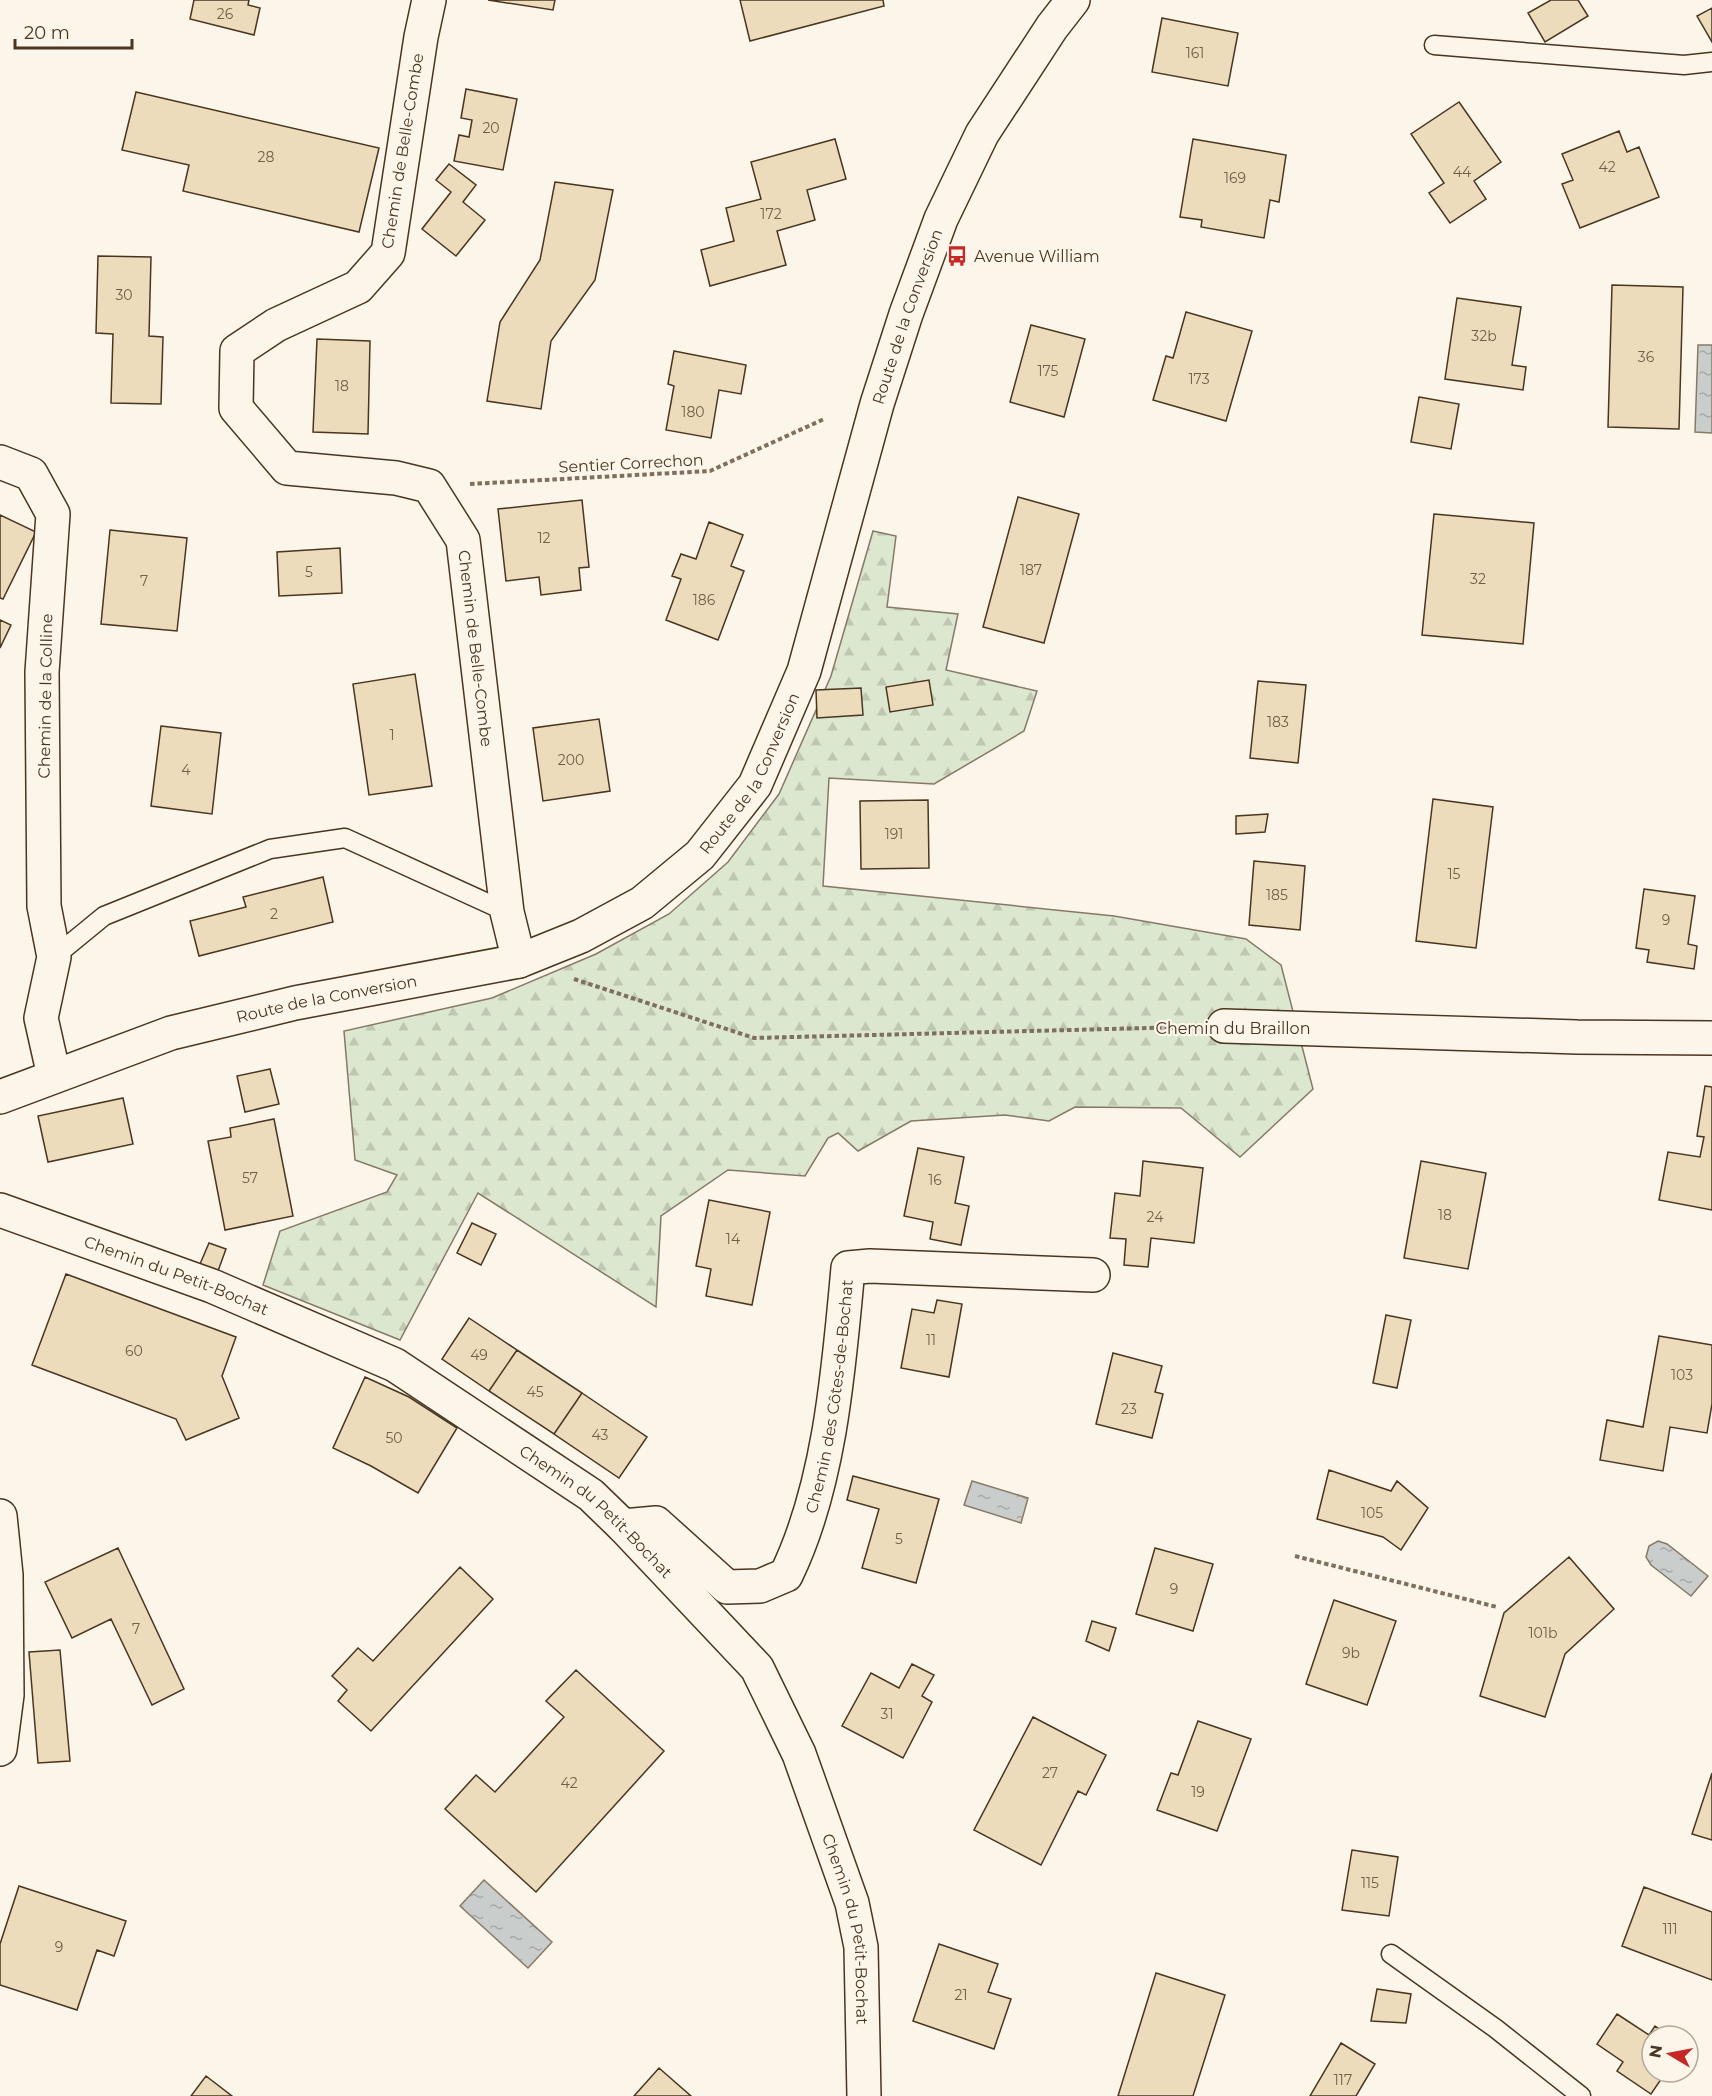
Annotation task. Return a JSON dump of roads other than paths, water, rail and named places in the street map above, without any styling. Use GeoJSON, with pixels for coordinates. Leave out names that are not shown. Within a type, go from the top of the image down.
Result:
{"type":"FeatureCollection","features":[{"type":"Feature","properties":{"kind":"street","name":"Chemin de Belle-Combe"},"geometry":{"type":"LineString","coordinates":[[429,0],[421,37],[388,253],[358,287],[276,325],[237,351],[236,408],[287,468],[396,478],[429,486],[463,540],[507,912],[519,961]]}},
{"type":"Feature","properties":{"kind":"street","name":"Route de la Conversion"},"geometry":{"type":"LineString","coordinates":[[0,1097],[171,1033],[295,1003],[519,961],[581,936],[642,903],[699,855],[756,784],[804,671],[875,412],[906,314],[941,219],[982,134],[1052,27],[1073,0]]}},
{"type":"Feature","properties":{"kind":"street","name":"Chemin de la Colline"},"geometry":{"type":"LineString","coordinates":[[0,462],[31,474],[53,514],[42,684],[44,906],[54,957],[40,1018],[54,1076]]}},
{"type":"Feature","properties":{"kind":"street","name":"Chemin du Braillon"},"geometry":{"type":"LineString","coordinates":[[1224,1026],[1577,1037],[1712,1038]]}},
{"type":"Feature","properties":{"kind":"street","name":"Chemin du Petit-Bochat"},"geometry":{"type":"LineString","coordinates":[[0,1210],[212,1286],[395,1365],[591,1495],[623,1526],[757,1668],[799,1754],[852,1903],[861,1947],[864,2096]]}},
{"type":"Feature","properties":{"kind":"street","name":"Chemin des Côtes-de-Bochat"},"geometry":{"type":"LineString","coordinates":[[623,1526],[656,1523],[728,1587],[760,1586],[786,1575],[798,1552],[819,1480],[833,1404],[848,1268],[870,1266],[1093,1275]]}},
{"type":"Feature","properties":{"kind":"street"},"geometry":{"type":"LineString","coordinates":[[0,1516],[6,1575],[7,1695],[0,1749]]}},
{"type":"Feature","properties":{"kind":"lane"},"geometry":{"type":"LineString","coordinates":[[1434,45],[1683,65],[1712,62]]}},
{"type":"Feature","properties":{"kind":"lane"},"geometry":{"type":"LineString","coordinates":[[54,957],[104,916],[270,849],[345,838],[507,912]]}},
{"type":"Feature","properties":{"kind":"lane"},"geometry":{"type":"LineString","coordinates":[[1391,1954],[1495,2028],[1581,2096]]}},
{"type":"Feature","properties":{"kind":"water"},"geometry":{"type":"Polygon","coordinates":[[[1698,345],[1712,345],[1712,433],[1695,432],[1698,345]]]}},
{"type":"Feature","properties":{"kind":"water"},"geometry":{"type":"Polygon","coordinates":[[[972,1481],[1028,1498],[1021,1523],[964,1505],[972,1481]]]}},
{"type":"Feature","properties":{"kind":"water"},"geometry":{"type":"Polygon","coordinates":[[[1658,1541],[1667,1544],[1708,1576],[1691,1596],[1651,1565],[1646,1557],[1649,1546],[1658,1541]]]}},
{"type":"Feature","properties":{"kind":"water"},"geometry":{"type":"Polygon","coordinates":[[[484,1880],[552,1942],[528,1968],[460,1906],[484,1880]]]}},
{"type":"Feature","properties":{"kind":"place","name":"Avenue William"},"geometry":{"type":"Point","coordinates":[957,256]}}]}
